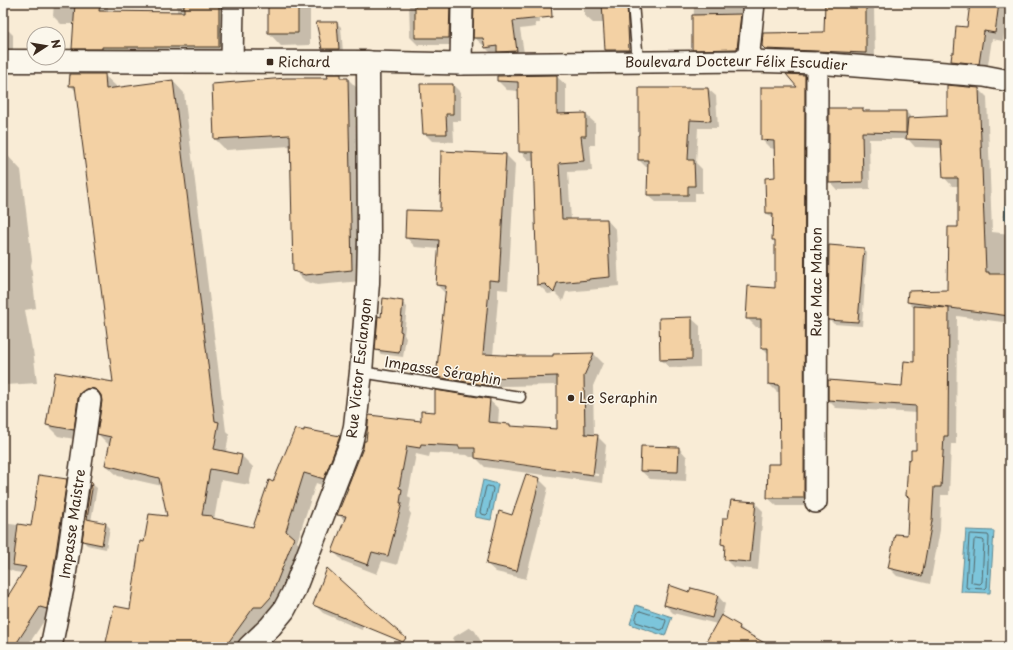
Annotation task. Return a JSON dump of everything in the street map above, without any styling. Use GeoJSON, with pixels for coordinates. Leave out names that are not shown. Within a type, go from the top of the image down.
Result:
{"type":"FeatureCollection","features":[{"type":"Feature","properties":{"kind":"main road"},"geometry":{"type":"LineString","coordinates":[[3,61],[368,62]]}},
{"type":"Feature","properties":{"kind":"main road","name":"Rue Victor Esclangon"},"geometry":{"type":"LineString","coordinates":[[249,647],[270,627],[284,610],[293,593],[351,443],[355,426],[361,372],[368,275],[368,62]]}},
{"type":"Feature","properties":{"kind":"street"},"geometry":{"type":"LineString","coordinates":[[232,62],[233,3]]}},
{"type":"Feature","properties":{"kind":"street"},"geometry":{"type":"LineString","coordinates":[[461,64],[462,3]]}},
{"type":"Feature","properties":{"kind":"street"},"geometry":{"type":"LineString","coordinates":[[748,61],[754,3]]}},
{"type":"Feature","properties":{"kind":"street","name":"Boulevard Docteur Félix Escudier"},"geometry":{"type":"LineString","coordinates":[[368,62],[461,64],[748,61],[817,63],[984,76],[1010,81]]}},
{"type":"Feature","properties":{"kind":"street","name":"Rue Mac Mahon"},"geometry":{"type":"LineString","coordinates":[[816,502],[817,63]]}},
{"type":"Feature","properties":{"kind":"street","name":"Impasse Maistre"},"geometry":{"type":"LineString","coordinates":[[51,647],[69,549],[90,400]]}},
{"type":"Feature","properties":{"kind":"lane"},"geometry":{"type":"LineString","coordinates":[[633,3],[638,62]]}},
{"type":"Feature","properties":{"kind":"lane","name":"Impasse Séraphin"},"geometry":{"type":"LineString","coordinates":[[361,372],[520,397]]}},
{"type":"Feature","properties":{"kind":"water"},"geometry":{"type":"Polygon","coordinates":[[[1007,186],[1010,187],[1010,220],[1004,220],[1007,186]]]}},
{"type":"Feature","properties":{"kind":"water"},"geometry":{"type":"Polygon","coordinates":[[[483,480],[498,484],[491,520],[475,517],[483,480]]]}},
{"type":"Feature","properties":{"kind":"water"},"geometry":{"type":"Polygon","coordinates":[[[966,530],[994,531],[990,593],[961,592],[966,530]]]}},
{"type":"Feature","properties":{"kind":"water"},"geometry":{"type":"Polygon","coordinates":[[[636,605],[672,617],[665,636],[630,624],[636,605]]]}},
{"type":"Feature","properties":{"kind":"building"},"geometry":{"type":"Polygon","coordinates":[[[75,3],[100,3],[99,11],[184,12],[184,3],[219,3],[219,47],[102,47],[102,49],[72,49],[75,3]]]}},
{"type":"Feature","properties":{"kind":"building"},"geometry":{"type":"Polygon","coordinates":[[[268,3],[298,3],[298,33],[268,33],[268,3]]]}},
{"type":"Feature","properties":{"kind":"building"},"geometry":{"type":"Polygon","coordinates":[[[415,3],[450,3],[449,38],[415,38],[415,3]]]}},
{"type":"Feature","properties":{"kind":"building"},"geometry":{"type":"Polygon","coordinates":[[[474,3],[551,3],[552,17],[513,21],[517,51],[497,52],[497,46],[485,48],[483,38],[473,38],[474,3]]]}},
{"type":"Feature","properties":{"kind":"building"},"geometry":{"type":"Polygon","coordinates":[[[602,3],[627,3],[629,50],[605,50],[602,3]]]}},
{"type":"Feature","properties":{"kind":"building"},"geometry":{"type":"Polygon","coordinates":[[[825,3],[866,3],[866,53],[765,49],[762,46],[763,33],[824,32],[825,3]]]}},
{"type":"Feature","properties":{"kind":"building"},"geometry":{"type":"Polygon","coordinates":[[[970,3],[999,3],[995,33],[984,31],[979,64],[951,61],[952,53],[954,53],[956,26],[967,27],[970,3]]]}},
{"type":"Feature","properties":{"kind":"building"},"geometry":{"type":"Polygon","coordinates":[[[741,14],[737,49],[692,50],[692,15],[741,14]]]}},
{"type":"Feature","properties":{"kind":"building"},"geometry":{"type":"Polygon","coordinates":[[[316,22],[337,22],[339,49],[322,49],[316,22]]]}},
{"type":"Feature","properties":{"kind":"building"},"geometry":{"type":"Polygon","coordinates":[[[70,74],[105,74],[106,89],[173,80],[215,421],[219,422],[214,449],[242,455],[238,474],[210,469],[202,515],[212,516],[212,518],[253,527],[269,480],[273,482],[295,429],[304,431],[304,429],[340,436],[324,479],[304,473],[286,531],[294,538],[271,597],[262,607],[254,607],[225,647],[105,647],[114,606],[130,609],[140,541],[144,542],[149,514],[167,516],[159,478],[105,465],[111,437],[97,434],[102,401],[101,395],[97,390],[91,388],[80,393],[74,430],[46,425],[55,372],[113,382],[75,86],[69,86],[70,74]]]}},
{"type":"Feature","properties":{"kind":"building"},"geometry":{"type":"Polygon","coordinates":[[[327,74],[341,74],[341,78],[348,78],[352,270],[305,275],[293,271],[290,135],[214,139],[212,84],[286,78],[328,78],[327,74]]]}},
{"type":"Feature","properties":{"kind":"building"},"geometry":{"type":"Polygon","coordinates":[[[786,74],[805,75],[804,498],[767,498],[768,464],[780,464],[779,385],[768,384],[768,348],[761,348],[761,319],[746,319],[748,286],[775,288],[775,240],[772,240],[773,213],[766,213],[765,178],[775,177],[774,141],[761,140],[761,87],[797,87],[786,74]]]}},
{"type":"Feature","properties":{"kind":"building"},"geometry":{"type":"Polygon","coordinates":[[[557,75],[557,114],[586,113],[586,136],[581,136],[584,161],[559,163],[562,219],[607,219],[610,277],[557,283],[554,293],[545,284],[537,285],[533,152],[519,152],[518,82],[497,81],[497,76],[557,75]]]}},
{"type":"Feature","properties":{"kind":"building"},"geometry":{"type":"Polygon","coordinates":[[[420,84],[453,84],[453,114],[446,114],[447,134],[423,134],[420,84]]]}},
{"type":"Feature","properties":{"kind":"building"},"geometry":{"type":"Polygon","coordinates":[[[947,85],[979,88],[986,272],[989,272],[989,274],[1008,274],[1009,316],[907,302],[908,291],[947,290],[948,227],[958,227],[958,178],[943,178],[941,140],[906,139],[908,118],[947,116],[947,85]]]}},
{"type":"Feature","properties":{"kind":"building"},"geometry":{"type":"Polygon","coordinates":[[[639,88],[708,88],[711,121],[690,120],[688,160],[694,160],[695,186],[688,186],[688,195],[647,195],[648,160],[638,160],[639,88]]]}},
{"type":"Feature","properties":{"kind":"building"},"geometry":{"type":"Polygon","coordinates":[[[829,108],[863,108],[863,111],[906,111],[906,133],[862,132],[863,182],[829,183],[829,108]]]}},
{"type":"Feature","properties":{"kind":"building"},"geometry":{"type":"Polygon","coordinates":[[[441,151],[506,154],[499,281],[489,280],[483,354],[553,356],[553,354],[594,353],[584,376],[585,434],[598,435],[593,475],[475,458],[475,448],[421,444],[420,448],[407,446],[399,488],[402,489],[400,503],[402,503],[388,556],[372,552],[368,565],[332,552],[346,516],[337,515],[363,448],[364,441],[366,441],[369,415],[421,421],[421,411],[435,412],[435,390],[490,399],[488,422],[510,424],[510,426],[557,429],[557,376],[491,378],[491,386],[436,377],[446,286],[436,285],[439,240],[405,238],[406,210],[440,211],[441,151]]]}},
{"type":"Feature","properties":{"kind":"building"},"geometry":{"type":"Polygon","coordinates":[[[829,245],[864,248],[858,322],[828,320],[829,245]]]}},
{"type":"Feature","properties":{"kind":"building"},"geometry":{"type":"Polygon","coordinates":[[[383,298],[403,301],[400,331],[402,332],[399,353],[375,350],[378,316],[381,317],[383,298]]]}},
{"type":"Feature","properties":{"kind":"building"},"geometry":{"type":"Polygon","coordinates":[[[914,306],[949,308],[948,436],[944,436],[941,487],[934,487],[932,521],[922,576],[888,568],[895,534],[907,535],[909,497],[906,496],[908,460],[911,459],[911,450],[916,450],[916,406],[828,400],[828,380],[902,386],[904,361],[914,362],[914,306]]]}},
{"type":"Feature","properties":{"kind":"building"},"geometry":{"type":"Polygon","coordinates":[[[692,317],[692,359],[660,360],[659,318],[692,317]]]}},
{"type":"Feature","properties":{"kind":"building"},"geometry":{"type":"Polygon","coordinates":[[[641,446],[679,447],[678,472],[640,471],[641,446]]]}},
{"type":"Feature","properties":{"kind":"building"},"geometry":{"type":"Polygon","coordinates":[[[526,474],[540,478],[517,571],[486,564],[499,511],[512,515],[526,474]]]}},
{"type":"Feature","properties":{"kind":"building"},"geometry":{"type":"Polygon","coordinates":[[[39,475],[67,479],[47,609],[40,607],[14,647],[3,647],[3,604],[26,567],[13,565],[18,524],[31,526],[39,475]]]}},
{"type":"Feature","properties":{"kind":"building"},"geometry":{"type":"Polygon","coordinates":[[[91,482],[93,483],[87,519],[106,523],[102,545],[82,541],[91,482]]]}},
{"type":"Feature","properties":{"kind":"building"},"geometry":{"type":"Polygon","coordinates":[[[731,500],[756,502],[750,562],[724,560],[725,545],[721,544],[723,518],[728,518],[731,500]]]}},
{"type":"Feature","properties":{"kind":"building"},"geometry":{"type":"Polygon","coordinates":[[[327,568],[406,638],[403,642],[313,605],[327,568]]]}},
{"type":"Feature","properties":{"kind":"building"},"geometry":{"type":"Polygon","coordinates":[[[669,585],[689,592],[691,588],[718,595],[712,618],[664,605],[669,585]]]}},
{"type":"Feature","properties":{"kind":"building"},"geometry":{"type":"Polygon","coordinates":[[[721,615],[740,626],[739,629],[772,647],[703,647],[721,615]]]}},
{"type":"Feature","properties":{"kind":"place","name":"Richard"},"geometry":{"type":"Point","coordinates":[270,62]}},
{"type":"Feature","properties":{"kind":"place","name":"Le Seraphin"},"geometry":{"type":"Point","coordinates":[571,398]}}]}
